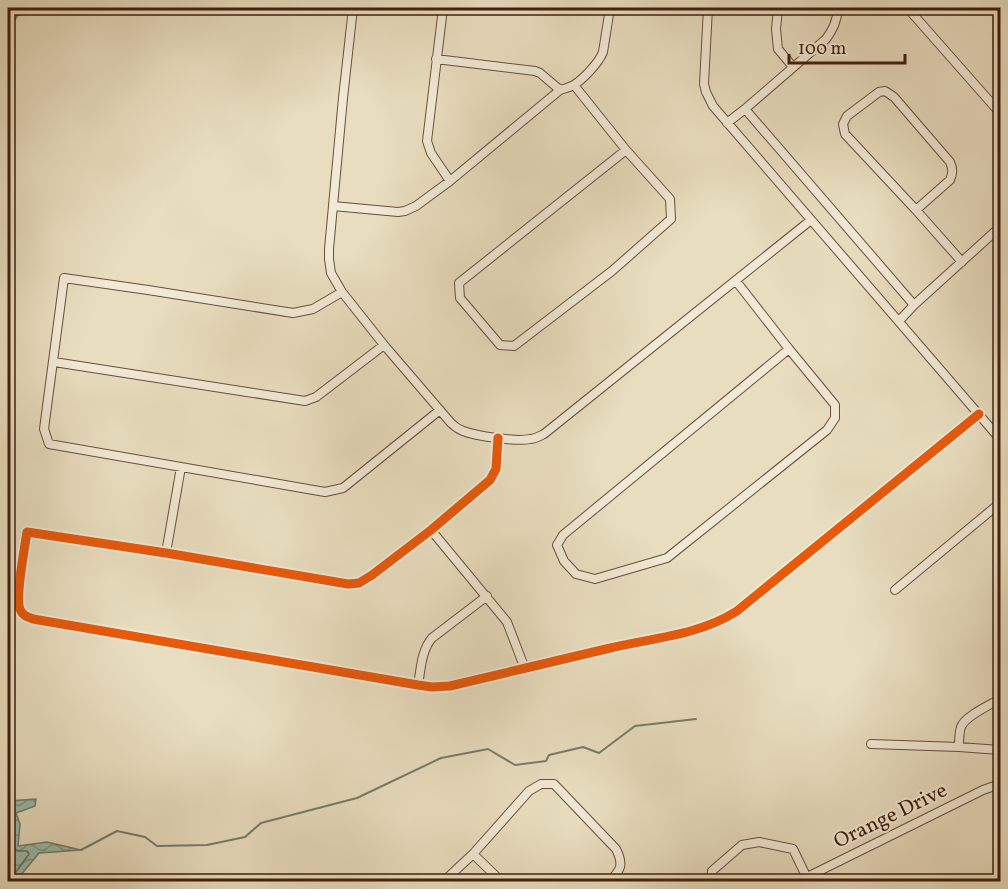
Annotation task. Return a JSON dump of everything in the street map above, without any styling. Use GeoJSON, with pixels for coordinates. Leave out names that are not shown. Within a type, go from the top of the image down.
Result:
{"type":"FeatureCollection","features":[{"type":"Feature","properties":{"kind":"street"},"geometry":{"type":"LineString","coordinates":[[353,8],[328,259],[331,273],[342,292],[384,345],[451,423],[460,430],[498,438],[525,440],[531,440],[544,434],[811,220]]}},
{"type":"Feature","properties":{"kind":"street"},"geometry":{"type":"LineString","coordinates":[[442,8],[427,141],[431,153],[450,181]]}},
{"type":"Feature","properties":{"kind":"street"},"geometry":{"type":"LineString","coordinates":[[333,206],[398,212],[416,206],[450,181],[560,90],[574,85],[600,58],[610,8]]}},
{"type":"Feature","properties":{"kind":"street"},"geometry":{"type":"LineString","coordinates":[[706,8],[704,84],[713,106],[1000,439]]}},
{"type":"Feature","properties":{"kind":"street"},"geometry":{"type":"LineString","coordinates":[[778,8],[776,29],[778,49],[793,68]]}},
{"type":"Feature","properties":{"kind":"street"},"geometry":{"type":"LineString","coordinates":[[727,123],[826,39],[836,22],[838,8]]}},
{"type":"Feature","properties":{"kind":"street"},"geometry":{"type":"LineString","coordinates":[[909,8],[1000,113]]}},
{"type":"Feature","properties":{"kind":"street"},"geometry":{"type":"LineString","coordinates":[[436,59],[535,71],[560,90]]}},
{"type":"Feature","properties":{"kind":"street"},"geometry":{"type":"LineString","coordinates":[[574,85],[626,150],[670,199],[672,219],[612,272],[514,346],[500,345],[460,298],[459,283],[626,150]]}},
{"type":"Feature","properties":{"kind":"street"},"geometry":{"type":"LineString","coordinates":[[916,210],[950,180],[953,168],[894,97],[885,91],[879,92],[847,116],[843,124],[845,134],[962,262]]}},
{"type":"Feature","properties":{"kind":"street"},"geometry":{"type":"LineString","coordinates":[[746,109],[914,305]]}},
{"type":"Feature","properties":{"kind":"street"},"geometry":{"type":"LineString","coordinates":[[898,321],[1000,227]]}},
{"type":"Feature","properties":{"kind":"street"},"geometry":{"type":"LineString","coordinates":[[342,292],[313,309],[293,313],[64,278],[44,429],[49,444],[325,492],[343,488],[440,410]]}},
{"type":"Feature","properties":{"kind":"street"},"geometry":{"type":"LineString","coordinates":[[736,281],[835,405],[835,418],[827,430],[668,558],[595,579],[576,574],[564,561],[557,545],[563,535],[789,349]]}},
{"type":"Feature","properties":{"kind":"street"},"geometry":{"type":"LineString","coordinates":[[54,362],[305,401],[316,397],[384,345]]}},
{"type":"Feature","properties":{"kind":"street"},"geometry":{"type":"LineString","coordinates":[[498,438],[497,464],[490,480],[431,530],[365,580],[354,584],[27,532],[18,598],[20,611],[33,619],[418,685],[450,686],[607,648],[687,632],[717,623],[737,611],[979,414]]}},
{"type":"Feature","properties":{"kind":"street"},"geometry":{"type":"LineString","coordinates":[[166,553],[181,467]]}},
{"type":"Feature","properties":{"kind":"street"},"geometry":{"type":"LineString","coordinates":[[895,590],[1000,503]]}},
{"type":"Feature","properties":{"kind":"street"},"geometry":{"type":"LineString","coordinates":[[431,530],[510,626],[525,669]]}},
{"type":"Feature","properties":{"kind":"street"},"geometry":{"type":"LineString","coordinates":[[418,685],[423,655],[428,643],[487,596]]}},
{"type":"Feature","properties":{"kind":"street"},"geometry":{"type":"LineString","coordinates":[[959,747],[963,724],[1000,699]]}},
{"type":"Feature","properties":{"kind":"street"},"geometry":{"type":"LineString","coordinates":[[871,744],[1000,750]]}},
{"type":"Feature","properties":{"kind":"street"},"geometry":{"type":"LineString","coordinates":[[443,882],[473,854],[530,791],[541,784],[554,784],[616,849],[621,859],[619,872],[609,882]]}},
{"type":"Feature","properties":{"kind":"street","name":"Orange Drive"},"geometry":{"type":"LineString","coordinates":[[797,882],[983,790],[1000,784]]}},
{"type":"Feature","properties":{"kind":"street"},"geometry":{"type":"LineString","coordinates":[[711,882],[712,871],[742,845],[759,842],[793,849],[807,876]]}},
{"type":"Feature","properties":{"kind":"street"},"geometry":{"type":"LineString","coordinates":[[473,854],[502,882]]}},
{"type":"Feature","properties":{"kind":"street"},"geometry":{"type":"LineString","coordinates":[[213,882],[223,882]]}},
{"type":"Feature","properties":{"kind":"water"},"geometry":{"type":"Polygon","coordinates":[[[36,799],[35,806],[16,813],[20,824],[18,846],[47,842],[81,850],[39,853],[16,881],[8,881],[8,801],[36,799]]]}},
{"type":"Feature","properties":{"kind":"waterway"},"geometry":{"type":"LineString","coordinates":[[8,29],[23,8]]}},
{"type":"Feature","properties":{"kind":"waterway"},"geometry":{"type":"LineString","coordinates":[[81,850],[117,831],[145,837],[157,846],[207,845],[245,837],[261,823],[357,798],[441,758],[488,749],[515,765],[546,761],[549,755],[583,747],[599,753],[635,726],[696,719]]}},
{"type":"Feature","properties":{"kind":"cycle path"},"geometry":{"type":"LineString","coordinates":[[498,438],[496,469],[490,480],[431,530],[359,583],[348,584],[27,532],[19,586],[19,606],[24,615],[33,619],[418,685],[450,686],[690,631],[722,619],[737,611],[979,414]]}}]}
